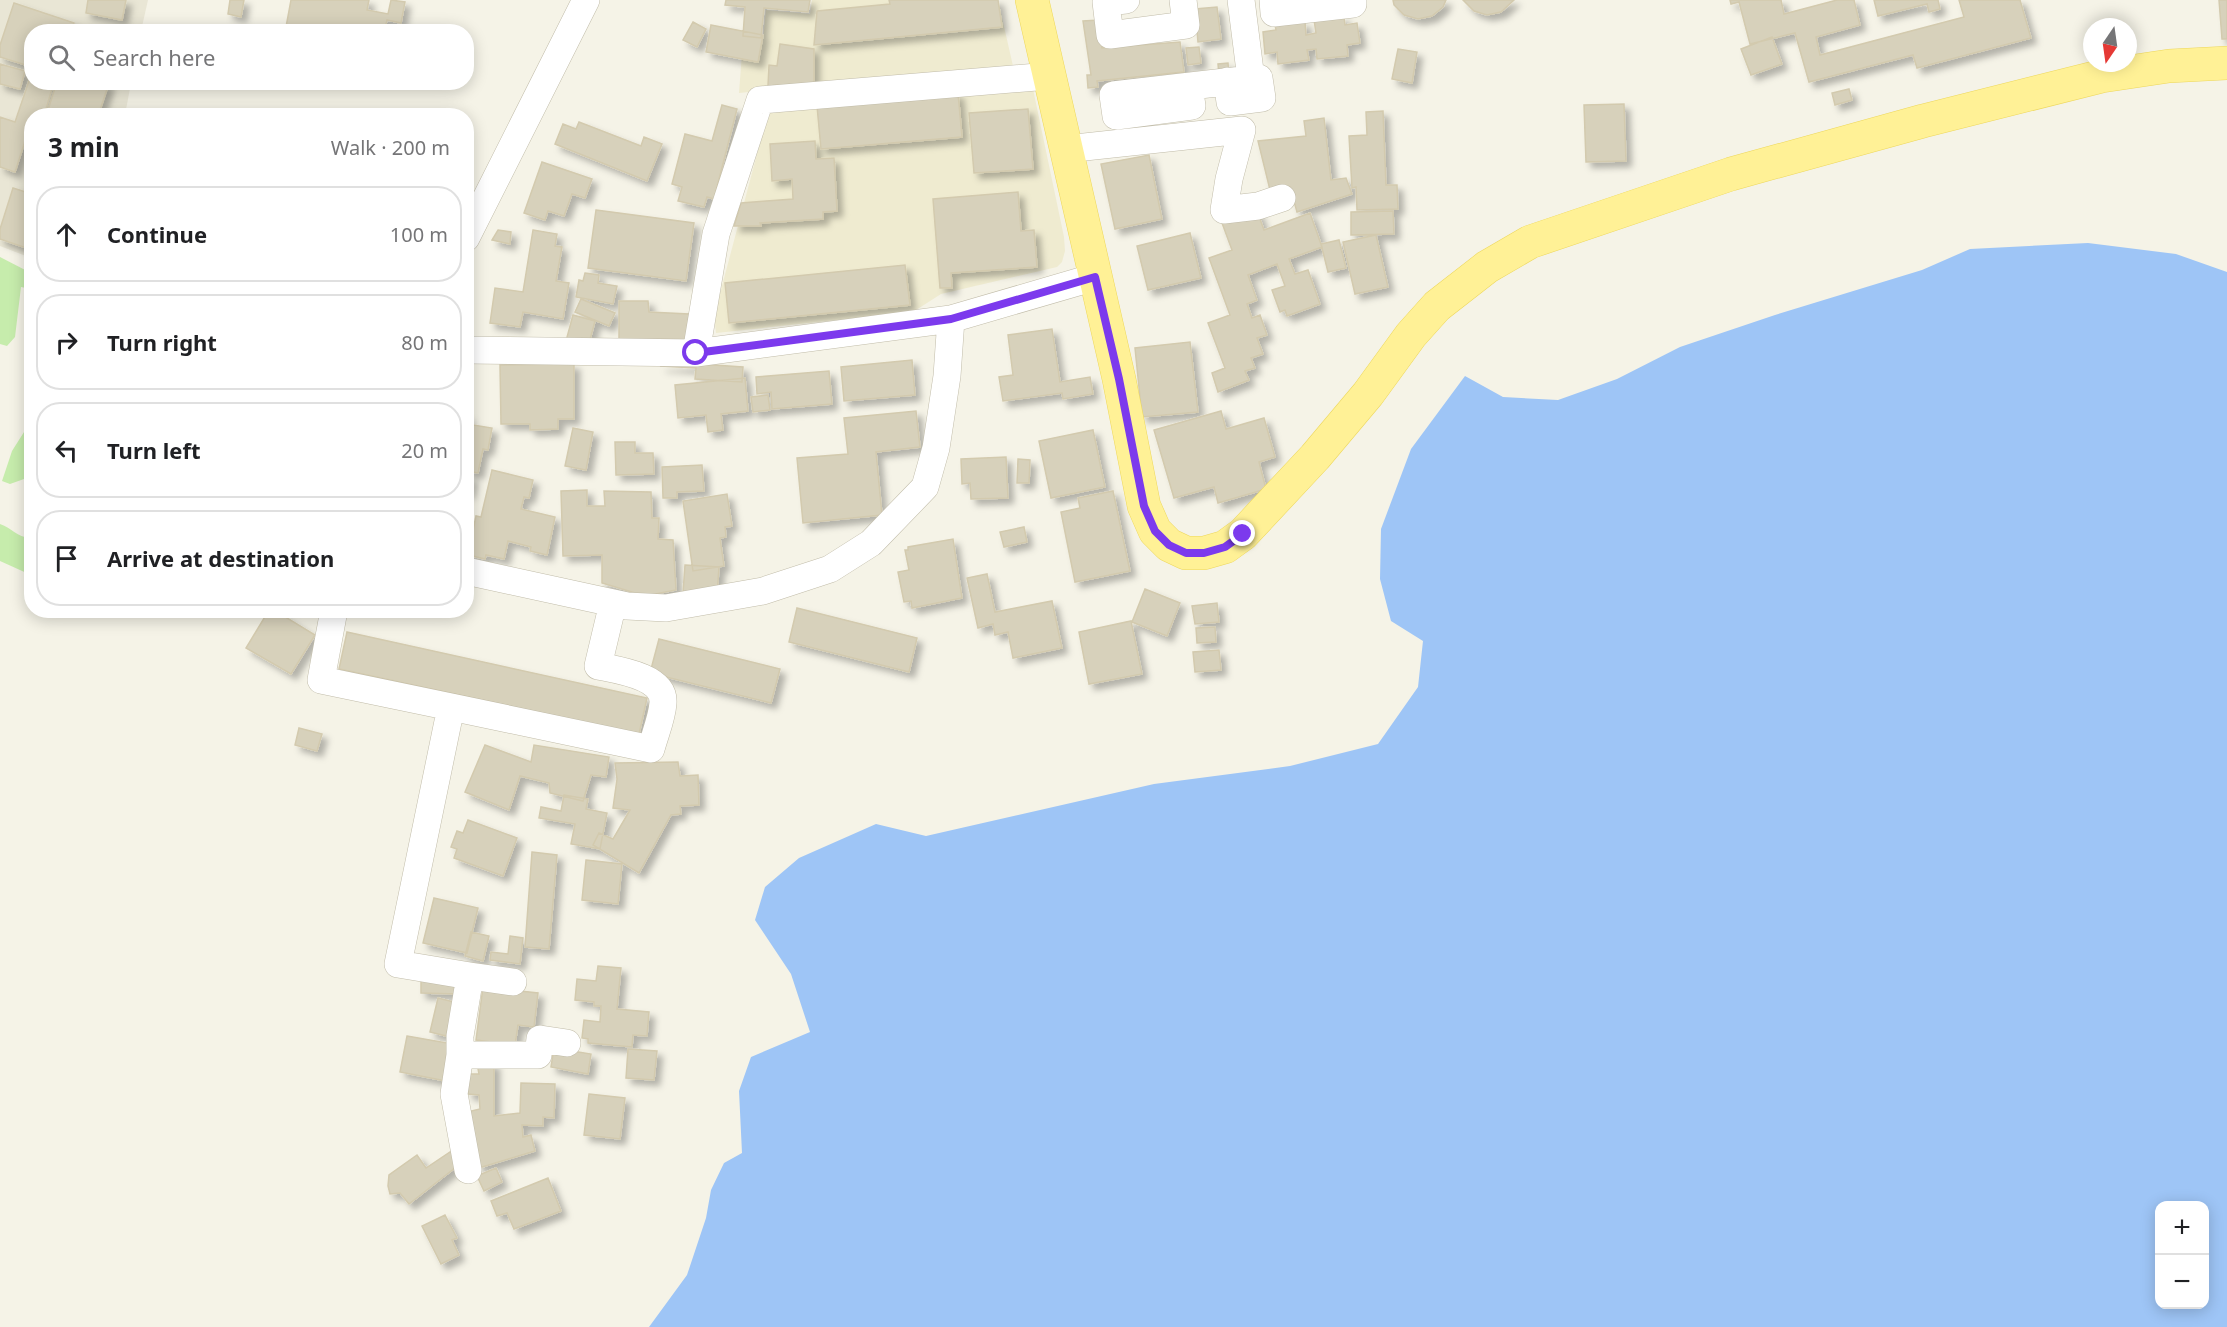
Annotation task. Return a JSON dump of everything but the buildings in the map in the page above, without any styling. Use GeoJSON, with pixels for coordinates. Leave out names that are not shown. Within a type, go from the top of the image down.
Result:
{"type":"FeatureCollection","features":[{"type":"Feature","properties":{"kind":"main road"},"geometry":{"type":"LineString","coordinates":[[1032,0],[1119,379],[1144,506],[1155,531],[1169,545],[1186,553],[1204,553],[1225,547],[1243,534],[1368,394],[1411,335],[1437,306],[1487,267],[1530,242],[1731,174],[1997,102],[2103,76],[2169,66],[2227,63]]}},
{"type":"Feature","properties":{"kind":"street"},"geometry":{"type":"LineString","coordinates":[[474,222],[586,0]]}},
{"type":"Feature","properties":{"kind":"street"},"geometry":{"type":"LineString","coordinates":[[1126,0],[1106,2],[1110,35],[1186,26],[1183,0]]}},
{"type":"Feature","properties":{"kind":"street"},"geometry":{"type":"LineString","coordinates":[[1189,86],[1239,80],[1241,0]]}},
{"type":"Feature","properties":{"kind":"street"},"geometry":{"type":"LineString","coordinates":[[1279,0],[1273,0],[1274,13],[1353,4],[1353,0]]}},
{"type":"Feature","properties":{"kind":"street"},"geometry":{"type":"LineString","coordinates":[[696,353],[716,234],[760,100],[1049,76]]}},
{"type":"Feature","properties":{"kind":"street"},"geometry":{"type":"LineString","coordinates":[[1066,149],[1242,130],[1228,179],[1224,210],[1258,206],[1282,198]]}},
{"type":"Feature","properties":{"kind":"street"},"geometry":{"type":"LineString","coordinates":[[474,350],[696,353],[951,319],[1095,277]]}},
{"type":"Feature","properties":{"kind":"street"},"geometry":{"type":"LineString","coordinates":[[474,573],[613,603],[666,608],[763,591],[830,569],[871,543],[925,487],[936,448],[947,376],[951,319]]}},
{"type":"Feature","properties":{"kind":"street"},"geometry":{"type":"LineString","coordinates":[[333,618],[321,680],[651,749],[663,701],[657,687],[639,675],[598,666],[613,603]]}},
{"type":"Feature","properties":{"kind":"street"},"geometry":{"type":"LineString","coordinates":[[451,707],[398,964],[513,982]]}},
{"type":"Feature","properties":{"kind":"street"},"geometry":{"type":"LineString","coordinates":[[468,1170],[454,1094],[460,1036],[470,976]]}},
{"type":"Feature","properties":{"kind":"street"},"geometry":{"type":"LineString","coordinates":[[459,1055],[538,1055],[540,1039],[567,1043]]}},
{"type":"Feature","properties":{"kind":"shaded area"},"geometry":{"type":"Polygon","coordinates":[[[0,0],[148,0],[143,24],[24,24],[24,90],[130,90],[126,108],[24,108],[24,255],[0,246],[0,0]]]}},
{"type":"Feature","properties":{"kind":"shaded area"},"geometry":{"type":"Polygon","coordinates":[[[812,0],[998,0],[1013,66],[739,93],[743,40],[763,40],[766,10],[810,14],[812,0]]]}},
{"type":"Feature","properties":{"kind":"shaded area"},"geometry":{"type":"Polygon","coordinates":[[[1033,89],[1064,237],[1065,251],[1062,262],[1057,267],[941,294],[913,312],[716,333],[714,316],[769,109],[1033,89]]]}},
{"type":"Feature","properties":{"kind":"green space"},"geometry":{"type":"Polygon","coordinates":[[[0,257],[24,269],[24,288],[21,287],[15,337],[7,346],[0,344],[0,257]]]}},
{"type":"Feature","properties":{"kind":"green space"},"geometry":{"type":"Polygon","coordinates":[[[24,432],[24,479],[10,484],[2,481],[12,451],[24,432]]]}},
{"type":"Feature","properties":{"kind":"green space"},"geometry":{"type":"Polygon","coordinates":[[[0,524],[24,536],[24,572],[0,561],[0,524]]]}},
{"type":"Feature","properties":{"kind":"water"},"geometry":{"type":"Polygon","coordinates":[[[2088,243],[2176,254],[2227,272],[2227,1327],[649,1327],[687,1275],[706,1218],[711,1190],[724,1163],[742,1153],[739,1091],[751,1057],[810,1032],[791,974],[755,920],[765,887],[799,858],[876,824],[926,836],[1154,784],[1290,766],[1378,744],[1418,687],[1423,641],[1391,621],[1380,579],[1381,529],[1411,449],[1465,376],[1503,397],[1558,400],[1617,379],[1680,347],[1922,270],[1970,249],[2088,243]]]}},
{"type":"Feature","properties":{"kind":"route"},"geometry":{"type":"LineString","coordinates":[[696,353],[951,319],[1095,277],[1119,379],[1144,506],[1155,531],[1169,545],[1186,553],[1204,553],[1225,547],[1243,534]]}}]}
